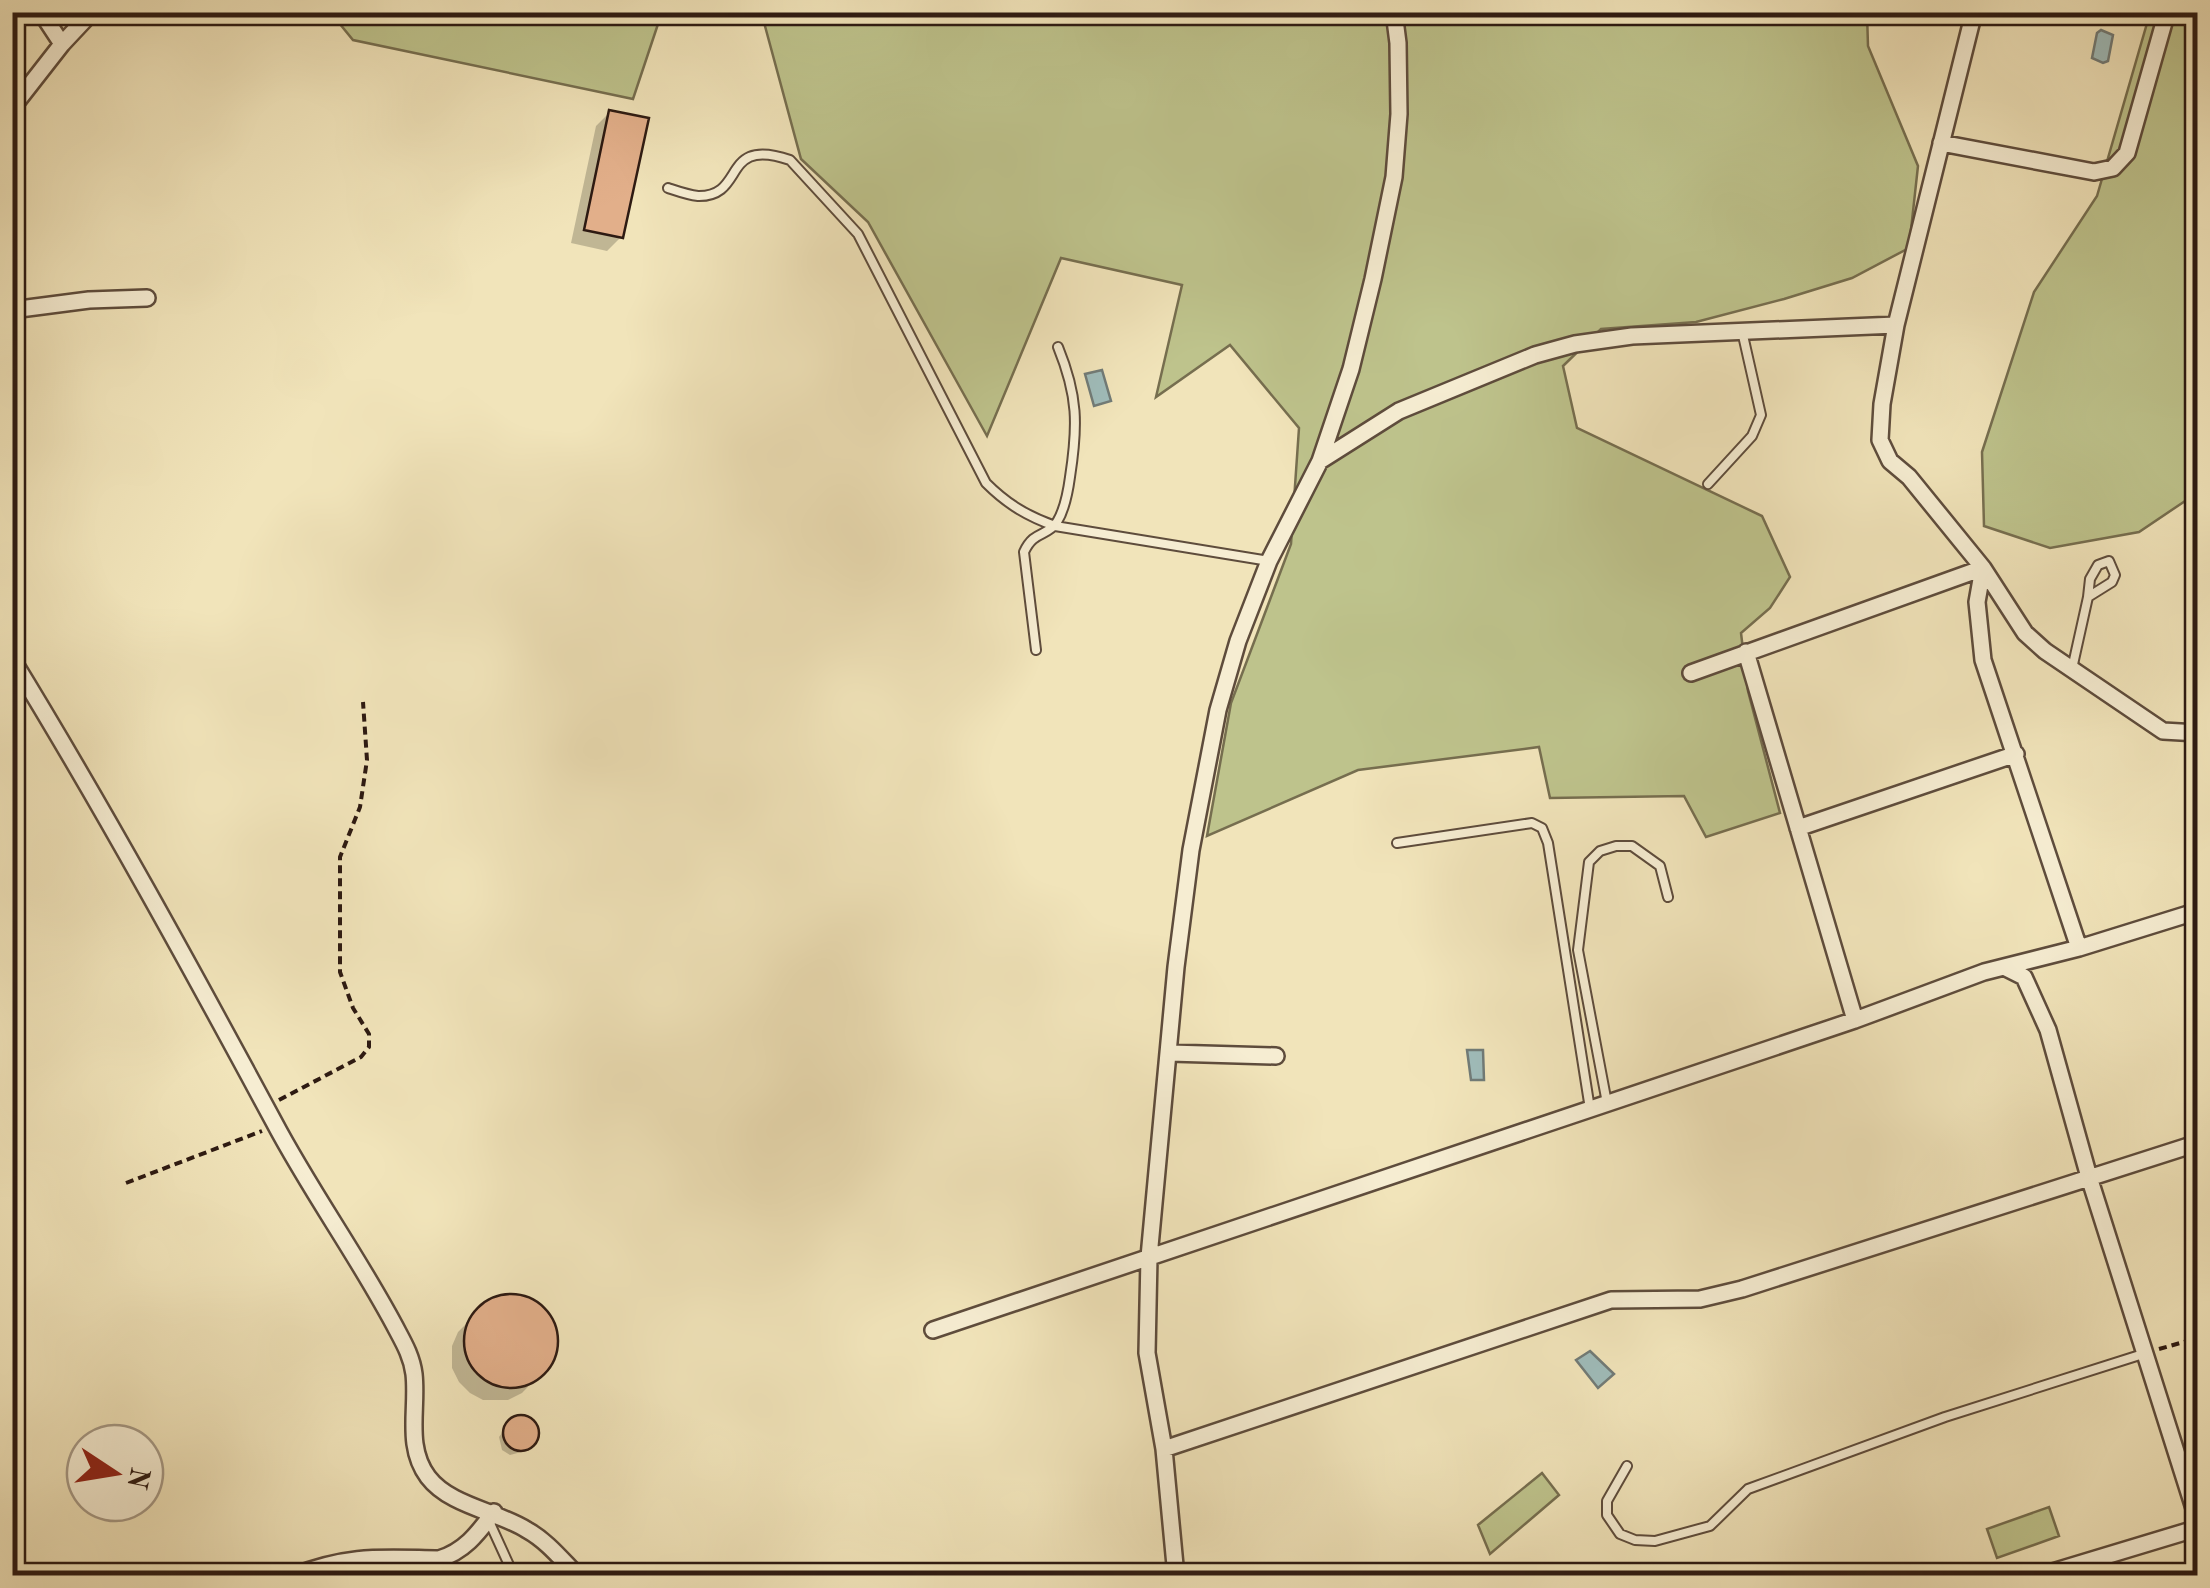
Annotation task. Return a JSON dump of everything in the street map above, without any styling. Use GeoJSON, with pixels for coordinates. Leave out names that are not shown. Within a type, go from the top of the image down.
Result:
{"type":"FeatureCollection","features":[{"type":"Feature","properties":{"kind":"street"},"geometry":{"type":"LineString","coordinates":[[41,12],[62,44]]}},
{"type":"Feature","properties":{"kind":"street"},"geometry":{"type":"LineString","coordinates":[[15,98],[92,12]]}},
{"type":"Feature","properties":{"kind":"street"},"geometry":{"type":"LineString","coordinates":[[1176,1576],[1164,1449],[1147,1353],[1149,1258],[1191,850],[1218,710],[1238,641],[1269,561],[1320,461],[1351,369],[1394,177],[1399,114],[1394,12]]}},
{"type":"Feature","properties":{"kind":"street"},"geometry":{"type":"LineString","coordinates":[[1974,12],[1896,325],[1880,440],[1890,461],[1909,477],[1983,568],[2025,632],[2164,731],[2198,734]]}},
{"type":"Feature","properties":{"kind":"street"},"geometry":{"type":"LineString","coordinates":[[1941,143],[2094,172],[2113,168],[2128,153],[2167,12]]}},
{"type":"Feature","properties":{"kind":"street"},"geometry":{"type":"LineString","coordinates":[[12,310],[89,300],[147,298]]}},
{"type":"Feature","properties":{"kind":"street"},"geometry":{"type":"LineString","coordinates":[[1320,461],[1399,412],[1535,356],[1575,344],[1632,336],[1896,325]]}},
{"type":"Feature","properties":{"kind":"street"},"geometry":{"type":"LineString","coordinates":[[1691,673],[1983,568]]}},
{"type":"Feature","properties":{"kind":"street"},"geometry":{"type":"LineString","coordinates":[[1983,568],[1978,602],[1982,660],[2080,948]]}},
{"type":"Feature","properties":{"kind":"street"},"geometry":{"type":"LineString","coordinates":[[1746,652],[1855,1020]]}},
{"type":"Feature","properties":{"kind":"street"},"geometry":{"type":"LineString","coordinates":[[12,659],[99,802],[276,1126],[366,1272],[410,1355],[414,1374],[414,1444],[429,1479],[445,1494],[530,1531],[578,1576]]}},
{"type":"Feature","properties":{"kind":"street"},"geometry":{"type":"LineString","coordinates":[[1798,828],[2016,754]]}},
{"type":"Feature","properties":{"kind":"street"},"geometry":{"type":"LineString","coordinates":[[933,1330],[1855,1020],[1984,972],[2080,948],[2198,911]]}},
{"type":"Feature","properties":{"kind":"street"},"geometry":{"type":"LineString","coordinates":[[2006,968],[2024,977],[2033,990],[2048,1030],[2089,1178],[2198,1524],[2039,1576]]}},
{"type":"Feature","properties":{"kind":"street"},"geometry":{"type":"LineString","coordinates":[[1170,1053],[1276,1056]]}},
{"type":"Feature","properties":{"kind":"street"},"geometry":{"type":"LineString","coordinates":[[1164,1449],[1612,1300],[1700,1300],[2198,1143]]}},
{"type":"Feature","properties":{"kind":"street"},"geometry":{"type":"LineString","coordinates":[[293,1576],[329,1562],[365,1556],[439,1559],[466,1546],[491,1516]]}},
{"type":"Feature","properties":{"kind":"lane"},"geometry":{"type":"LineString","coordinates":[[668,188],[696,196],[714,193],[724,187],[742,159],[750,154],[774,154],[790,160],[858,234],[986,483],[1027,516],[1055,526],[1269,561]]}},
{"type":"Feature","properties":{"kind":"lane"},"geometry":{"type":"LineString","coordinates":[[1708,484],[1752,436],[1761,415],[1742,331]]}},
{"type":"Feature","properties":{"kind":"lane"},"geometry":{"type":"LineString","coordinates":[[1036,650],[1024,552],[1030,539],[1055,526],[1067,498],[1076,443],[1077,410],[1071,379],[1058,347]]}},
{"type":"Feature","properties":{"kind":"lane"},"geometry":{"type":"LineString","coordinates":[[2072,669],[2090,579],[2098,565],[2110,561],[2114,567],[2112,582],[2088,596]]}},
{"type":"Feature","properties":{"kind":"lane"},"geometry":{"type":"LineString","coordinates":[[1397,843],[1532,823],[1542,828],[1548,844],[1590,1110]]}},
{"type":"Feature","properties":{"kind":"lane"},"geometry":{"type":"LineString","coordinates":[[1607,1104],[1578,950],[1589,862],[1600,851],[1632,846],[1660,866],[1668,897]]}},
{"type":"Feature","properties":{"kind":"lane"},"geometry":{"type":"LineString","coordinates":[[1627,1466],[1607,1501],[1608,1515],[1620,1534],[1636,1540],[1655,1540],[1710,1526],[1748,1489],[1945,1417],[2144,1354]]}},
{"type":"Feature","properties":{"kind":"lane"},"geometry":{"type":"LineString","coordinates":[[491,1516],[514,1576]]}},
{"type":"Feature","properties":{"kind":"path"},"geometry":{"type":"LineString","coordinates":[[266,1107],[361,1057],[369,1046],[368,1034],[340,972],[340,857],[360,807],[367,760],[362,702]]}},
{"type":"Feature","properties":{"kind":"path"},"geometry":{"type":"LineString","coordinates":[[126,1183],[276,1126]]}},
{"type":"Feature","properties":{"kind":"path"},"geometry":{"type":"LineString","coordinates":[[2144,1354],[2198,1338]]}},
{"type":"Feature","properties":{"kind":"green space"},"geometry":{"type":"Polygon","coordinates":[[[331,13],[1867,13],[1868,46],[1918,166],[1909,248],[1852,278],[1784,299],[1696,322],[1601,329],[1563,366],[1577,428],[1762,516],[1790,577],[1770,608],[1741,633],[1748,691],[1780,813],[1706,837],[1684,796],[1550,798],[1539,747],[1358,770],[1207,836],[1231,703],[1291,544],[1299,428],[1230,345],[1156,397],[1182,285],[1061,258],[987,436],[868,222],[801,159],[762,15],[659,21],[633,99],[353,40],[331,13]]]}},
{"type":"Feature","properties":{"kind":"green space"},"geometry":{"type":"Polygon","coordinates":[[[2150,13],[2197,13],[2197,493],[2139,532],[2050,548],[1984,526],[1982,452],[2034,292],[2097,196],[2150,13]]]}},
{"type":"Feature","properties":{"kind":"green space"},"geometry":{"type":"Polygon","coordinates":[[[1542,1473],[1559,1495],[1490,1554],[1478,1525],[1542,1473]]]}},
{"type":"Feature","properties":{"kind":"green space"},"geometry":{"type":"Polygon","coordinates":[[[2049,1507],[2059,1536],[1997,1558],[1987,1529],[2049,1507]]]}},
{"type":"Feature","properties":{"kind":"water"},"geometry":{"type":"Polygon","coordinates":[[[2101,30],[2113,35],[2108,61],[2103,63],[2092,58],[2101,30]]]}},
{"type":"Feature","properties":{"kind":"water"},"geometry":{"type":"Polygon","coordinates":[[[1102,370],[1111,401],[1094,406],[1085,374],[1102,370]]]}},
{"type":"Feature","properties":{"kind":"water"},"geometry":{"type":"Polygon","coordinates":[[[1467,1050],[1483,1050],[1484,1080],[1471,1080],[1467,1050]]]}},
{"type":"Feature","properties":{"kind":"water"},"geometry":{"type":"Polygon","coordinates":[[[1590,1351],[1614,1374],[1598,1388],[1576,1360],[1590,1351]]]}},
{"type":"Feature","properties":{"kind":"building"},"geometry":{"type":"Polygon","coordinates":[[[609,110],[649,118],[623,238],[584,230],[609,110]]]}},
{"type":"Feature","properties":{"kind":"building"},"geometry":{"type":"Polygon","coordinates":[[[511,1294],[529,1298],[544,1308],[554,1323],[558,1341],[554,1359],[544,1374],[529,1384],[511,1388],[493,1384],[478,1374],[468,1359],[464,1341],[468,1323],[478,1308],[493,1298],[511,1294]]]}},
{"type":"Feature","properties":{"kind":"building"},"geometry":{"type":"Polygon","coordinates":[[[521,1415],[534,1420],[539,1433],[534,1446],[521,1451],[508,1446],[503,1433],[508,1420],[521,1415]]]}}]}
